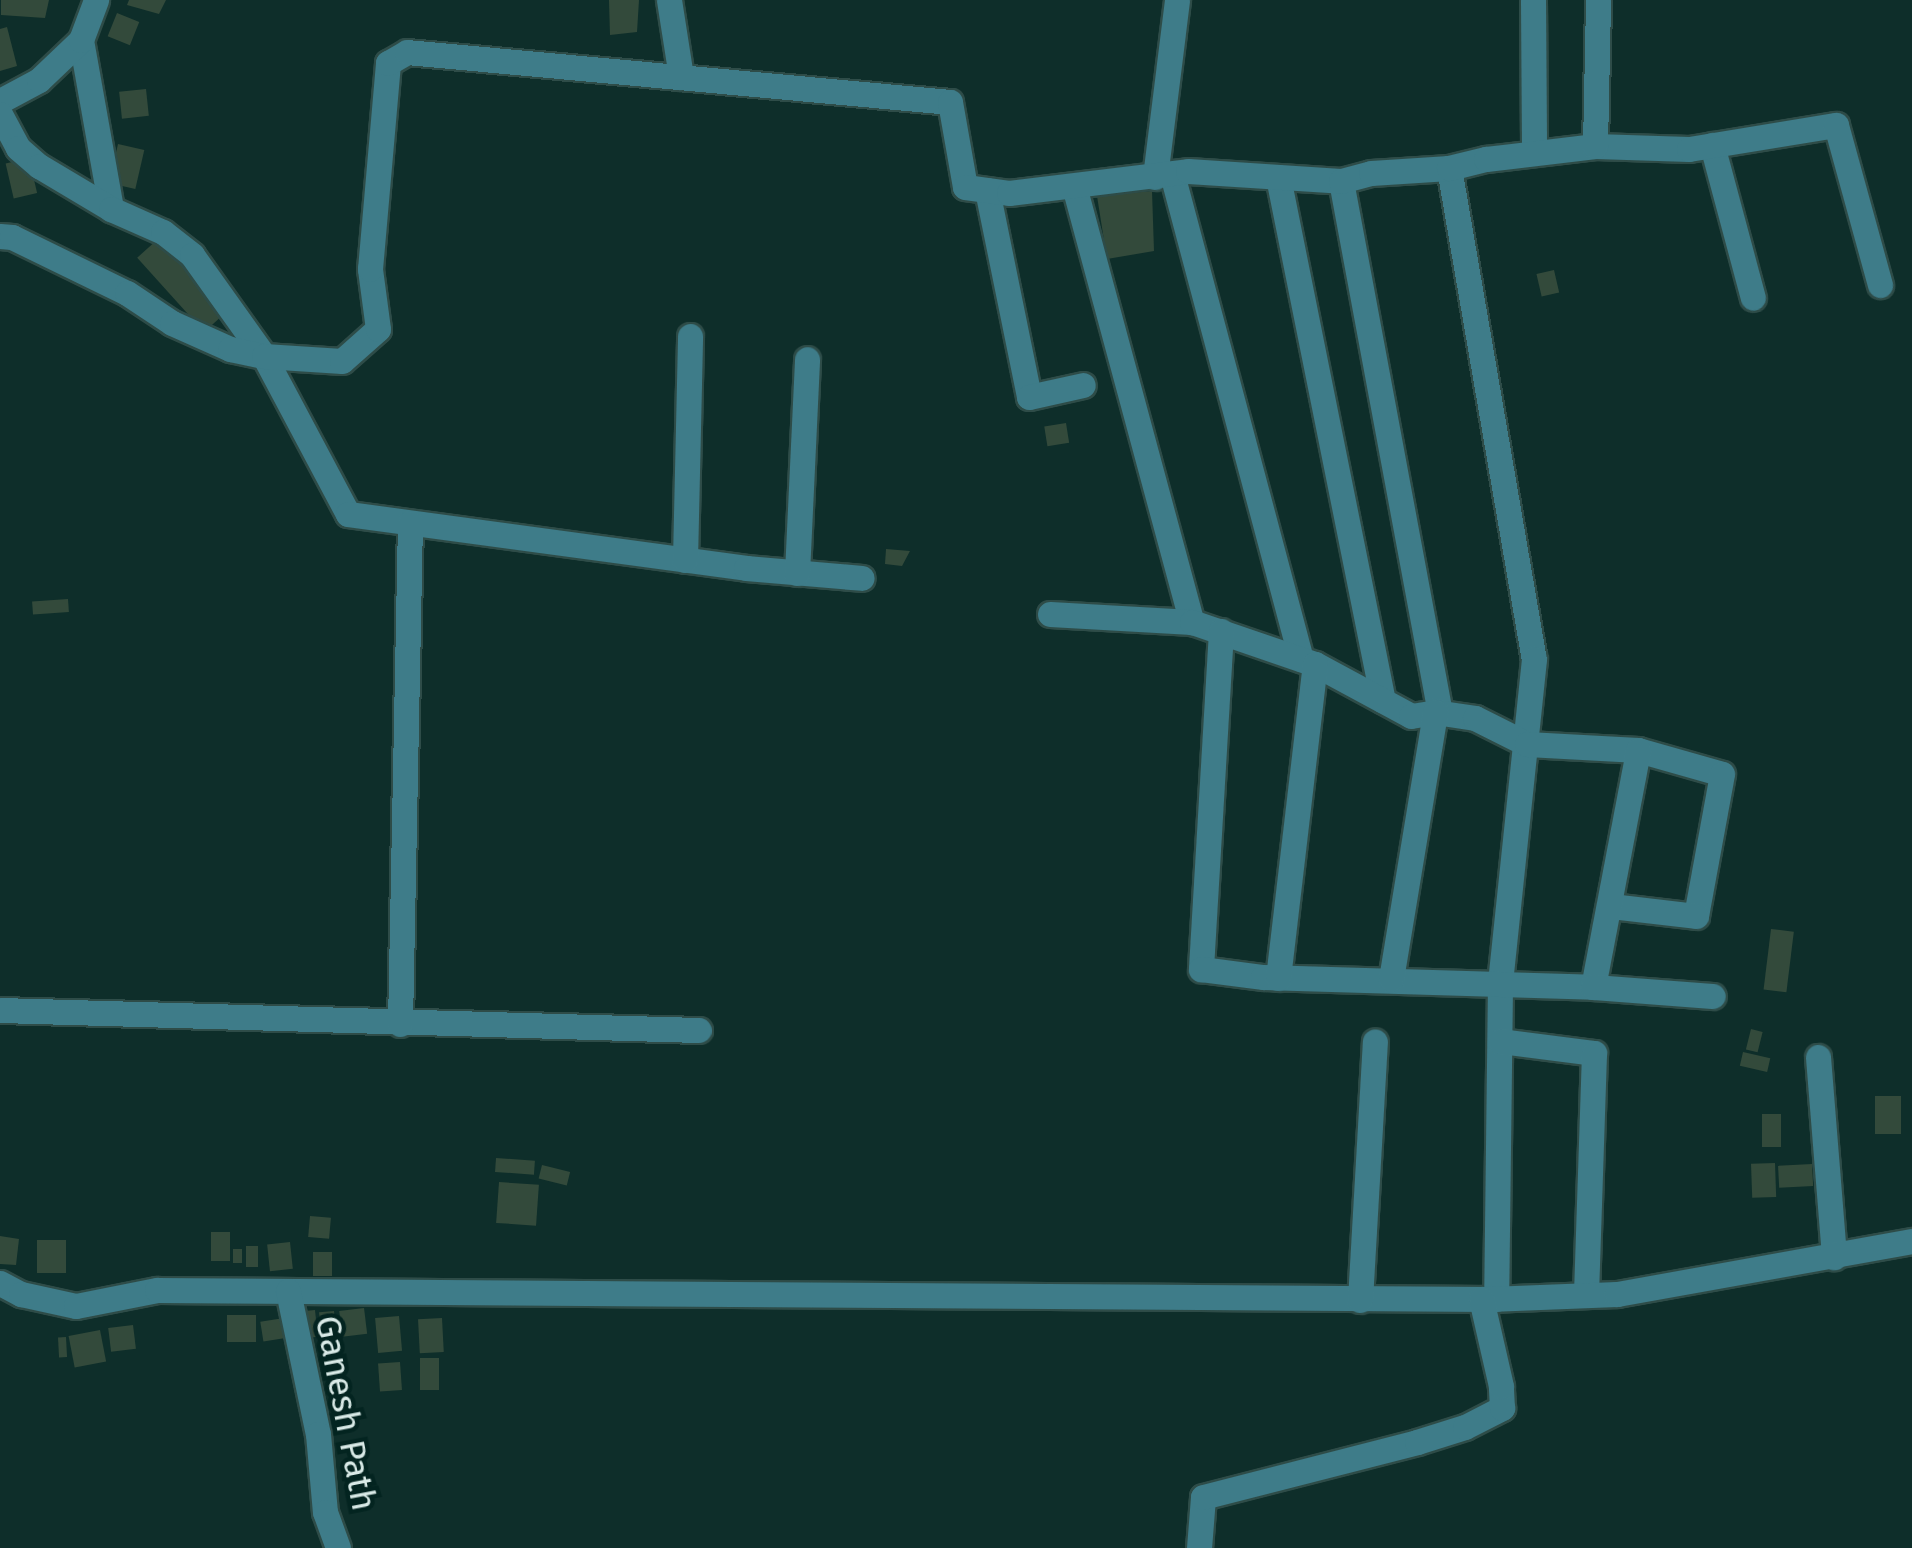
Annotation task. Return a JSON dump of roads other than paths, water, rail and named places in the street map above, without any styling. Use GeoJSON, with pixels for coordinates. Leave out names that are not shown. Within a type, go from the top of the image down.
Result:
{"type":"FeatureCollection","features":[{"type":"Feature","properties":{"kind":"street"},"geometry":{"type":"LineString","coordinates":[[0,101],[39,80],[82,40],[96,0]]}},
{"type":"Feature","properties":{"kind":"street"},"geometry":{"type":"LineString","coordinates":[[669,0],[680,76]]}},
{"type":"Feature","properties":{"kind":"street"},"geometry":{"type":"LineString","coordinates":[[1177,0],[1164,175],[1308,662],[1278,978]]}},
{"type":"Feature","properties":{"kind":"street"},"geometry":{"type":"LineString","coordinates":[[1533,0],[1534,152]]}},
{"type":"Feature","properties":{"kind":"street"},"geometry":{"type":"LineString","coordinates":[[1595,146],[1598,0]]}},
{"type":"Feature","properties":{"kind":"street"},"geometry":{"type":"LineString","coordinates":[[82,40],[111,209]]}},
{"type":"Feature","properties":{"kind":"street"},"geometry":{"type":"LineString","coordinates":[[0,236],[12,237],[128,293],[172,323],[230,350],[342,361],[378,329],[370,269],[388,62],[408,52],[950,102],[964,187],[1010,193],[1164,175],[1340,182],[1371,173],[1448,168],[1534,152],[1595,146],[1689,149],[1836,124],[1880,285]]}},
{"type":"Feature","properties":{"kind":"street"},"geometry":{"type":"LineString","coordinates":[[0,114],[18,148],[111,209],[163,232],[192,256],[264,356],[348,514],[685,560],[862,578]]}},
{"type":"Feature","properties":{"kind":"street"},"geometry":{"type":"LineString","coordinates":[[1712,145],[1753,298]]}},
{"type":"Feature","properties":{"kind":"street"},"geometry":{"type":"LineString","coordinates":[[1199,1548],[1202,1498],[1417,1442],[1466,1427],[1502,1408],[1489,1299],[1500,984],[1534,659],[1448,168]]}},
{"type":"Feature","properties":{"kind":"street"},"geometry":{"type":"LineString","coordinates":[[1278,177],[1384,701]]}},
{"type":"Feature","properties":{"kind":"street"},"geometry":{"type":"LineString","coordinates":[[1340,182],[1438,712],[1391,979]]}},
{"type":"Feature","properties":{"kind":"street"},"geometry":{"type":"LineString","coordinates":[[1074,186],[1192,622]]}},
{"type":"Feature","properties":{"kind":"street"},"geometry":{"type":"LineString","coordinates":[[987,190],[1029,397],[1083,385]]}},
{"type":"Feature","properties":{"kind":"street"},"geometry":{"type":"LineString","coordinates":[[685,560],[690,336]]}},
{"type":"Feature","properties":{"kind":"street"},"geometry":{"type":"LineString","coordinates":[[798,573],[806,359]]}},
{"type":"Feature","properties":{"kind":"street"},"geometry":{"type":"LineString","coordinates":[[400,1024],[410,523]]}},
{"type":"Feature","properties":{"kind":"street"},"geometry":{"type":"LineString","coordinates":[[1050,614],[1192,622],[1308,662],[1410,716],[1438,712],[1475,718],[1527,744],[1638,750],[1722,774],[1696,916],[1611,906]]}},
{"type":"Feature","properties":{"kind":"street"},"geometry":{"type":"LineString","coordinates":[[1221,631],[1202,969],[1278,978],[1593,987],[1714,996]]}},
{"type":"Feature","properties":{"kind":"street"},"geometry":{"type":"LineString","coordinates":[[1593,987],[1638,750]]}},
{"type":"Feature","properties":{"kind":"street"},"geometry":{"type":"LineString","coordinates":[[0,1010],[699,1030]]}},
{"type":"Feature","properties":{"kind":"street"},"geometry":{"type":"LineString","coordinates":[[1360,1300],[1375,1041]]}},
{"type":"Feature","properties":{"kind":"street"},"geometry":{"type":"LineString","coordinates":[[1500,1041],[1594,1053],[1586,1294]]}},
{"type":"Feature","properties":{"kind":"street"},"geometry":{"type":"LineString","coordinates":[[1818,1058],[1834,1257]]}},
{"type":"Feature","properties":{"kind":"street"},"geometry":{"type":"LineString","coordinates":[[0,1283],[21,1294],[76,1306],[157,1290],[1489,1299],[1617,1294],[1912,1242]]}},
{"type":"Feature","properties":{"kind":"street","name":"Ganesh Path"},"geometry":{"type":"LineString","coordinates":[[288,1291],[318,1434],[326,1512],[338,1548]]}}]}
